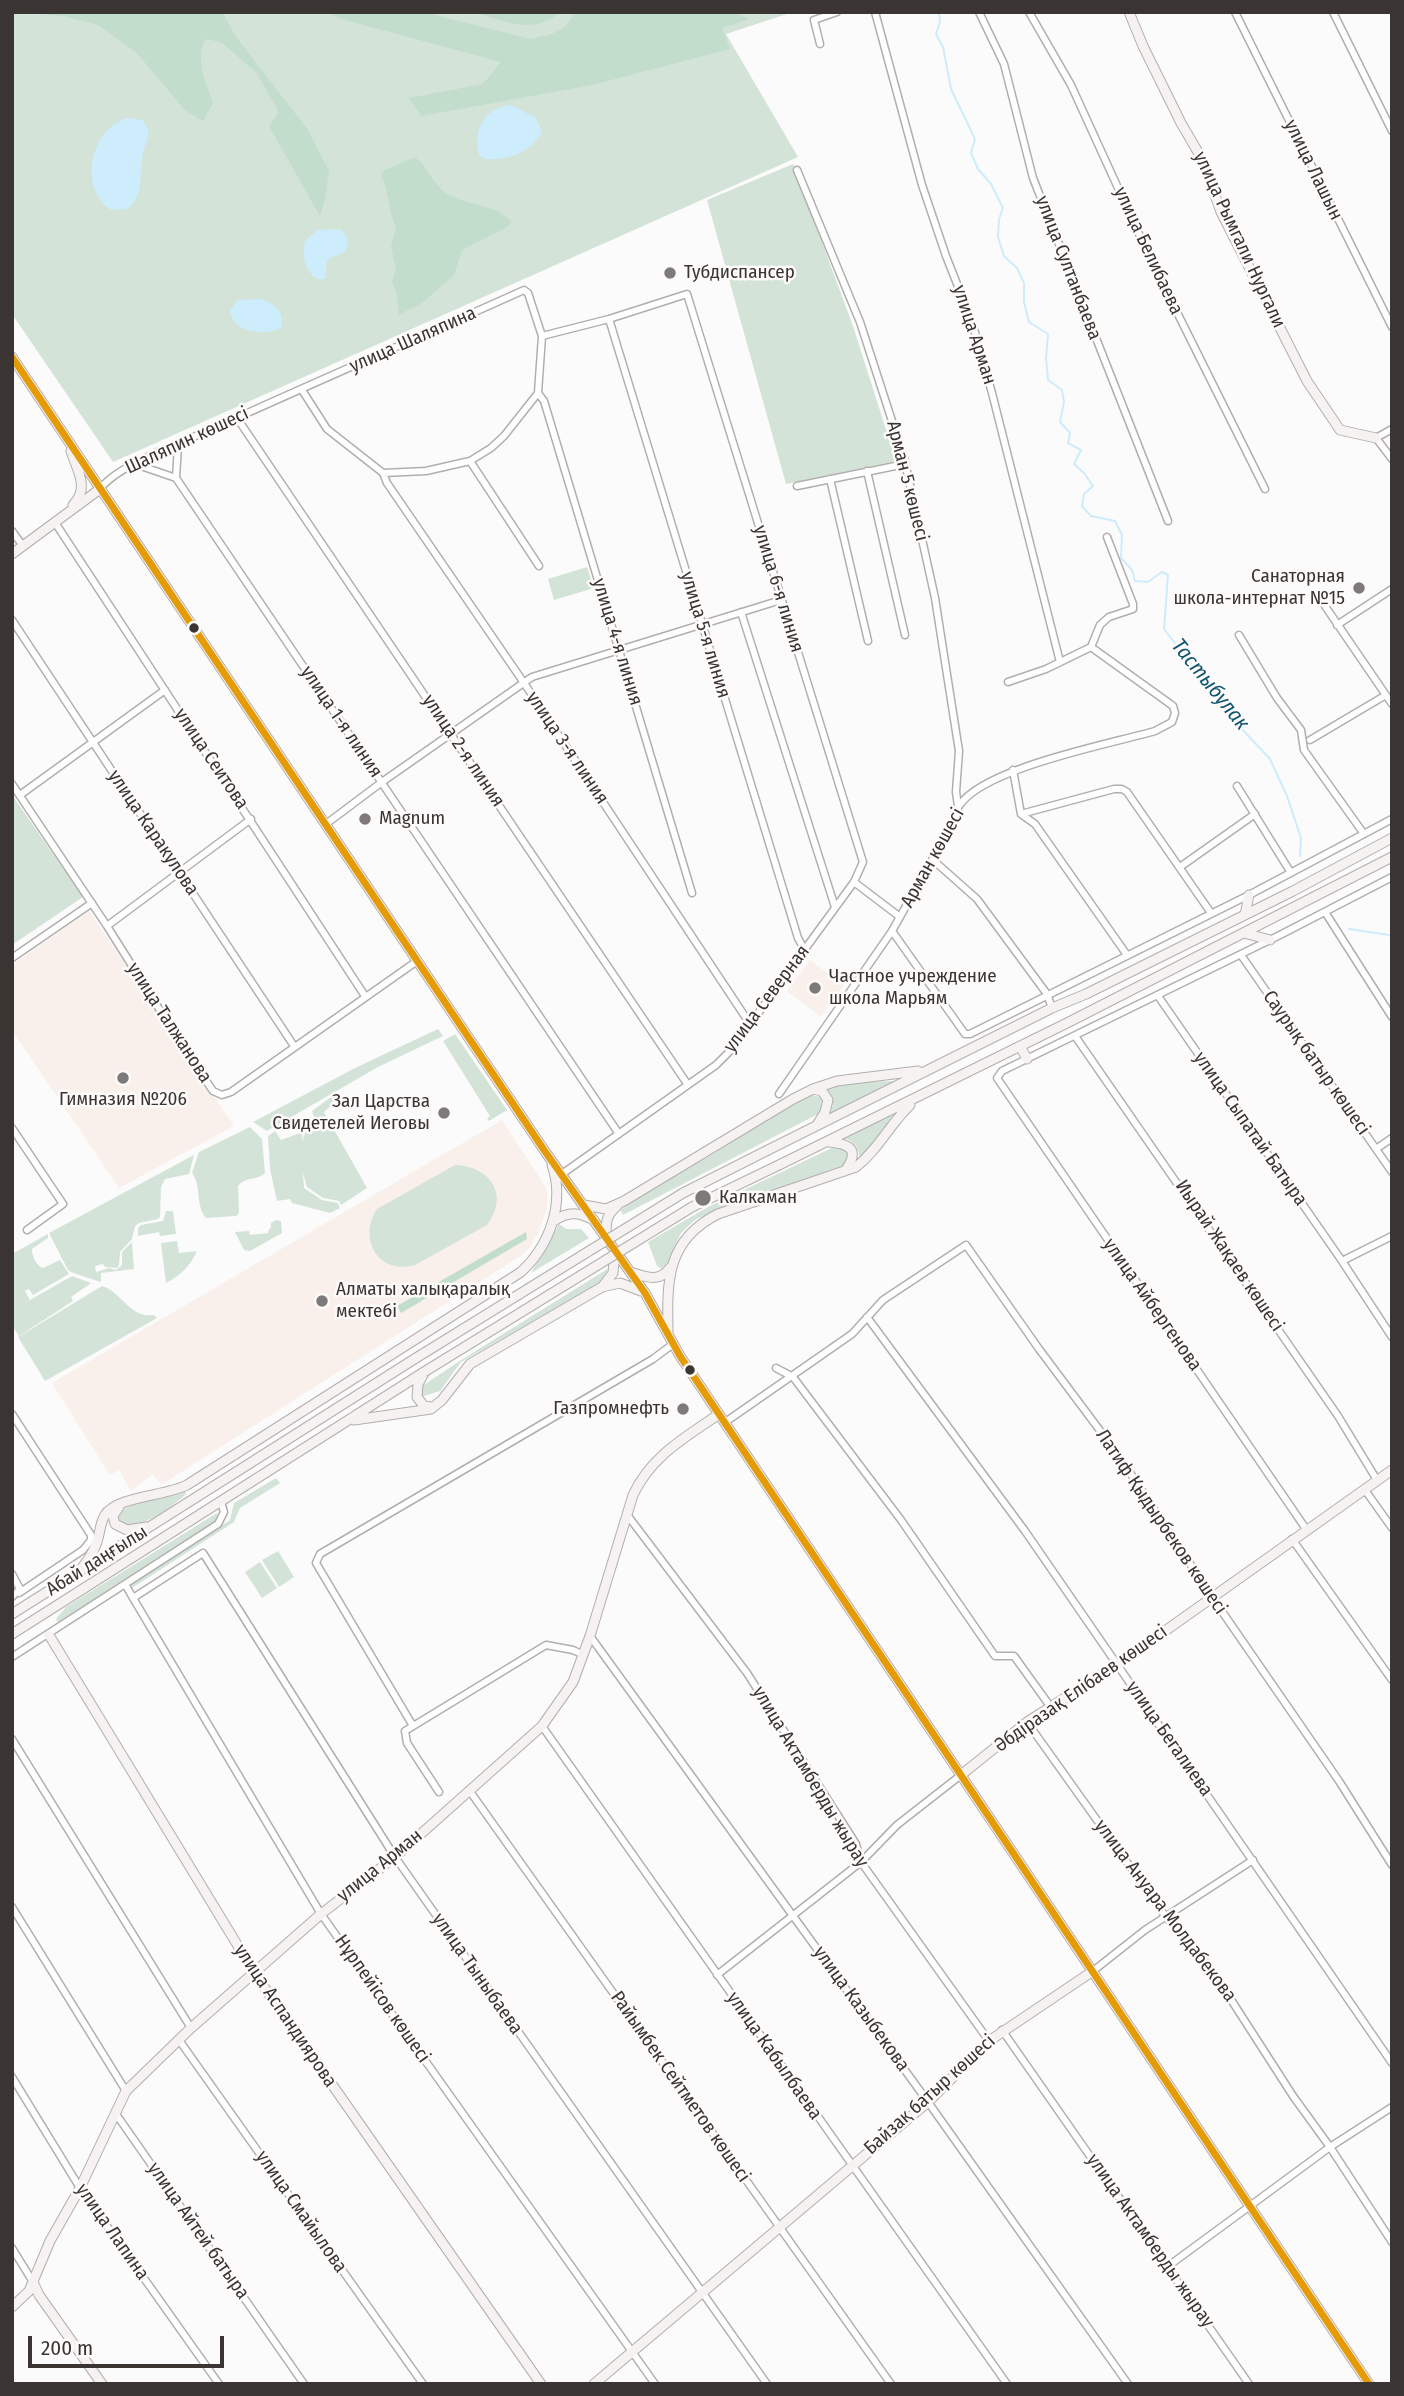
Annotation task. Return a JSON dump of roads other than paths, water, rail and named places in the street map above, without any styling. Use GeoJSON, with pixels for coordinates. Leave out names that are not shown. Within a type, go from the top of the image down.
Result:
{"type":"FeatureCollection","features":[{"type":"Feature","properties":{"kind":"main road","name":"улица Рымгали Нургали"},"geometry":{"type":"LineString","coordinates":[[1129,12],[1181,123],[1202,159],[1222,212],[1307,381],[1340,430],[1376,438]]}},
{"type":"Feature","properties":{"kind":"main road"},"geometry":{"type":"LineString","coordinates":[[12,357],[416,961],[548,1156],[631,1272],[671,1341],[722,1418],[1368,2384]]}},
{"type":"Feature","properties":{"kind":"main road"},"geometry":{"type":"LineString","coordinates":[[56,524],[80,498],[83,489],[65,436]]}},
{"type":"Feature","properties":{"kind":"main road","name":"Шаляпин көшесі"},"geometry":{"type":"LineString","coordinates":[[12,554],[100,489]]}},
{"type":"Feature","properties":{"kind":"main road"},"geometry":{"type":"LineString","coordinates":[[606,1236],[609,1212],[793,1098],[837,1081],[902,1075],[934,1068],[1245,915],[1392,838]]}},
{"type":"Feature","properties":{"kind":"main road","name":"Абай даңғылы"},"geometry":{"type":"LineString","coordinates":[[12,1634],[424,1371],[692,1207],[1041,1036],[1392,857]]}},
{"type":"Feature","properties":{"kind":"main road"},"geometry":{"type":"LineString","coordinates":[[1245,915],[1249,895]]}},
{"type":"Feature","properties":{"kind":"main road"},"geometry":{"type":"LineString","coordinates":[[1244,933],[1270,940]]}},
{"type":"Feature","properties":{"kind":"main road"},"geometry":{"type":"LineString","coordinates":[[1031,1018],[1041,1036]]}},
{"type":"Feature","properties":{"kind":"main road"},"geometry":{"type":"LineString","coordinates":[[1020,1046],[1027,1059]]}},
{"type":"Feature","properties":{"kind":"main road","name":"Абай даңғылы"},"geometry":{"type":"LineString","coordinates":[[12,1614],[416,1358],[683,1193],[934,1068]]}},
{"type":"Feature","properties":{"kind":"main road"},"geometry":{"type":"LineString","coordinates":[[813,1089],[822,1091],[828,1100],[817,1125]]}},
{"type":"Feature","properties":{"kind":"main road"},"geometry":{"type":"LineString","coordinates":[[631,1272],[648,1278],[659,1278],[668,1272],[682,1243],[699,1224],[729,1210],[845,1171],[864,1161],[898,1116],[918,1097]]}},
{"type":"Feature","properties":{"kind":"main road"},"geometry":{"type":"LineString","coordinates":[[827,1141],[846,1144],[852,1151],[853,1160],[845,1171]]}},
{"type":"Feature","properties":{"kind":"main road"},"geometry":{"type":"LineString","coordinates":[[77,1574],[93,1552],[104,1516],[109,1510],[123,1503],[167,1493],[187,1485],[521,1272],[537,1253],[554,1221],[556,1183],[548,1156]]}},
{"type":"Feature","properties":{"kind":"main road"},"geometry":{"type":"LineString","coordinates":[[584,1205],[606,1209],[624,1201]]}},
{"type":"Feature","properties":{"kind":"main road"},"geometry":{"type":"LineString","coordinates":[[554,1221],[568,1213],[595,1220]]}},
{"type":"Feature","properties":{"kind":"main road"},"geometry":{"type":"LineString","coordinates":[[602,1287],[613,1273],[615,1249]]}},
{"type":"Feature","properties":{"kind":"main road"},"geometry":{"type":"LineString","coordinates":[[671,1341],[668,1290],[673,1264]]}},
{"type":"Feature","properties":{"kind":"main road"},"geometry":{"type":"LineString","coordinates":[[345,1422],[422,1411],[438,1405],[470,1364],[602,1287],[620,1283],[645,1293]]}},
{"type":"Feature","properties":{"kind":"main road"},"geometry":{"type":"LineString","coordinates":[[424,1371],[416,1397],[424,1406],[438,1405]]}},
{"type":"Feature","properties":{"kind":"main road","name":"улица Арман"},"geometry":{"type":"LineString","coordinates":[[12,2307],[29,2291],[126,2091],[191,2028],[321,1914],[395,1857],[542,1726],[573,1682],[584,1655],[633,1494],[643,1475],[661,1455],[722,1418]]}},
{"type":"Feature","properties":{"kind":"main road","name":"Әбдіразақ Елібаев көшесі"},"geometry":{"type":"LineString","coordinates":[[961,1775],[1027,1722],[1117,1664],[1392,1470]]}},
{"type":"Feature","properties":{"kind":"main road"},"geometry":{"type":"LineString","coordinates":[[123,1503],[113,1516],[115,1524],[120,1527],[134,1530],[158,1522]]}},
{"type":"Feature","properties":{"kind":"main road","name":"улица Аспандиярова"},"geometry":{"type":"LineString","coordinates":[[49,1634],[255,1974],[541,2384]]}},
{"type":"Feature","properties":{"kind":"main road","name":"Байзақ батыр көшесі"},"geometry":{"type":"LineString","coordinates":[[594,2384],[928,2102],[1002,2030],[1093,1971]]}},
{"type":"Feature","properties":{"kind":"main road"},"geometry":{"type":"LineString","coordinates":[[33,2282],[39,2295],[102,2384]]}},
{"type":"Feature","properties":{"kind":"street"},"geometry":{"type":"LineString","coordinates":[[820,44],[814,20],[837,12]]}},
{"type":"Feature","properties":{"kind":"street","name":"улица Арман"},"geometry":{"type":"LineString","coordinates":[[875,12],[922,185],[972,322],[1060,662]]}},
{"type":"Feature","properties":{"kind":"street","name":"улица Султанбаева"},"geometry":{"type":"LineString","coordinates":[[979,12],[1004,64],[1033,178],[1168,521]]}},
{"type":"Feature","properties":{"kind":"street","name":"улица Белибаева"},"geometry":{"type":"LineString","coordinates":[[1029,12],[1071,85],[1150,258],[1265,489]]}},
{"type":"Feature","properties":{"kind":"street","name":"улица Лашын"},"geometry":{"type":"LineString","coordinates":[[1235,12],[1392,327]]}},
{"type":"Feature","properties":{"kind":"street"},"geometry":{"type":"LineString","coordinates":[[1333,12],[1392,131]]}},
{"type":"Feature","properties":{"kind":"street","name":"Арман 5 көшесі"},"geometry":{"type":"LineString","coordinates":[[797,170],[860,322],[905,464],[935,598],[955,725],[958,806]]}},
{"type":"Feature","properties":{"kind":"street","name":"улица Шаляпина"},"geometry":{"type":"LineString","coordinates":[[302,390],[524,290],[528,293],[542,336]]}},
{"type":"Feature","properties":{"kind":"street","name":"улица 6-я линия"},"geometry":{"type":"LineString","coordinates":[[609,318],[687,294],[863,862],[854,882]]}},
{"type":"Feature","properties":{"kind":"street"},"geometry":{"type":"LineString","coordinates":[[302,390],[327,429],[383,473],[425,471],[470,461],[504,436],[538,393],[542,336],[609,318]]}},
{"type":"Feature","properties":{"kind":"street","name":"улица 5-я линия"},"geometry":{"type":"LineString","coordinates":[[609,318],[798,939],[804,949]]}},
{"type":"Feature","properties":{"kind":"street","name":"Шаляпин көшесі"},"geometry":{"type":"LineString","coordinates":[[100,489],[108,479],[135,464],[302,390]]}},
{"type":"Feature","properties":{"kind":"street","name":"улица 4-я линия"},"geometry":{"type":"LineString","coordinates":[[538,393],[544,401],[692,893]]}},
{"type":"Feature","properties":{"kind":"street","name":"улица 2-я линия"},"geometry":{"type":"LineString","coordinates":[[237,418],[688,1085]]}},
{"type":"Feature","properties":{"kind":"street"},"geometry":{"type":"LineString","coordinates":[[1392,429],[1376,438],[1392,459]]}},
{"type":"Feature","properties":{"kind":"street"},"geometry":{"type":"LineString","coordinates":[[135,464],[176,478],[178,445]]}},
{"type":"Feature","properties":{"kind":"street"},"geometry":{"type":"LineString","coordinates":[[470,461],[538,566]]}},
{"type":"Feature","properties":{"kind":"street"},"geometry":{"type":"LineString","coordinates":[[797,486],[905,464]]}},
{"type":"Feature","properties":{"kind":"street"},"geometry":{"type":"LineString","coordinates":[[867,471],[905,635]]}},
{"type":"Feature","properties":{"kind":"street","name":"улица 3-я линия"},"geometry":{"type":"LineString","coordinates":[[383,473],[387,483],[524,683],[750,1024]]}},
{"type":"Feature","properties":{"kind":"street","name":"улица 1-я линия"},"geometry":{"type":"LineString","coordinates":[[176,478],[619,1134]]}},
{"type":"Feature","properties":{"kind":"street"},"geometry":{"type":"LineString","coordinates":[[830,479],[869,641]]}},
{"type":"Feature","properties":{"kind":"street","name":"улица Сеитова"},"geometry":{"type":"LineString","coordinates":[[56,524],[365,996]]}},
{"type":"Feature","properties":{"kind":"street"},"geometry":{"type":"LineString","coordinates":[[12,531],[23,546]]}},
{"type":"Feature","properties":{"kind":"street"},"geometry":{"type":"LineString","coordinates":[[1008,682],[1091,647],[1100,625],[1109,617],[1133,608],[1107,537]]}},
{"type":"Feature","properties":{"kind":"street"},"geometry":{"type":"LineString","coordinates":[[1337,625],[1392,589]]}},
{"type":"Feature","properties":{"kind":"street"},"geometry":{"type":"LineString","coordinates":[[326,824],[533,677],[780,600]]}},
{"type":"Feature","properties":{"kind":"street"},"geometry":{"type":"LineString","coordinates":[[1325,606],[1392,704]]}},
{"type":"Feature","properties":{"kind":"street"},"geometry":{"type":"LineString","coordinates":[[741,612],[835,907]]}},
{"type":"Feature","properties":{"kind":"street","name":"улица Каракулова"},"geometry":{"type":"LineString","coordinates":[[12,620],[294,1046]]}},
{"type":"Feature","properties":{"kind":"street"},"geometry":{"type":"LineString","coordinates":[[1239,635],[1301,730],[1304,750],[1364,834]]}},
{"type":"Feature","properties":{"kind":"street","name":"Арман көшесі"},"geometry":{"type":"LineString","coordinates":[[779,1094],[892,931],[954,821],[958,806],[1013,770],[1155,732],[1171,722],[1175,713],[1172,706],[1091,647]]}},
{"type":"Feature","properties":{"kind":"street"},"geometry":{"type":"LineString","coordinates":[[20,795],[165,690]]}},
{"type":"Feature","properties":{"kind":"street"},"geometry":{"type":"LineString","coordinates":[[1310,740],[1385,694]]}},
{"type":"Feature","properties":{"kind":"street"},"geometry":{"type":"LineString","coordinates":[[1013,770],[1021,814],[1035,824],[1127,955]]}},
{"type":"Feature","properties":{"kind":"street","name":"улица Талжанова"},"geometry":{"type":"LineString","coordinates":[[12,784],[213,1091],[222,1095],[231,1092],[416,961]]}},
{"type":"Feature","properties":{"kind":"street"},"geometry":{"type":"LineString","coordinates":[[1237,786],[1291,873]]}},
{"type":"Feature","properties":{"kind":"street"},"geometry":{"type":"LineString","coordinates":[[1021,814],[1122,789],[1127,792],[1211,913]]}},
{"type":"Feature","properties":{"kind":"street"},"geometry":{"type":"LineString","coordinates":[[1180,867],[1255,814]]}},
{"type":"Feature","properties":{"kind":"street"},"geometry":{"type":"LineString","coordinates":[[107,926],[251,819]]}},
{"type":"Feature","properties":{"kind":"street"},"geometry":{"type":"LineString","coordinates":[[892,931],[965,1034],[970,1034],[1249,895],[1392,820]]}},
{"type":"Feature","properties":{"kind":"street"},"geometry":{"type":"LineString","coordinates":[[933,860],[977,899],[1047,994],[1052,1008]]}},
{"type":"Feature","properties":{"kind":"street"},"geometry":{"type":"LineString","coordinates":[[1027,1059],[1392,877]]}},
{"type":"Feature","properties":{"kind":"street"},"geometry":{"type":"LineString","coordinates":[[854,882],[900,917]]}},
{"type":"Feature","properties":{"kind":"street","name":"улица Северная"},"geometry":{"type":"LineString","coordinates":[[562,1174],[724,1057],[854,882]]}},
{"type":"Feature","properties":{"kind":"street"},"geometry":{"type":"LineString","coordinates":[[12,958],[92,903]]}},
{"type":"Feature","properties":{"kind":"street"},"geometry":{"type":"LineString","coordinates":[[1325,912],[1392,1017]]}},
{"type":"Feature","properties":{"kind":"street","name":"Саурық батыр көшесі"},"geometry":{"type":"LineString","coordinates":[[1241,954],[1392,1172]]}},
{"type":"Feature","properties":{"kind":"street","name":"улица Сыпатай Батыра"},"geometry":{"type":"LineString","coordinates":[[1158,996],[1392,1337]]}},
{"type":"Feature","properties":{"kind":"street"},"geometry":{"type":"LineString","coordinates":[[1006,1017],[1011,1028]]}},
{"type":"Feature","properties":{"kind":"street","name":"Иырай Жақаев көшесі"},"geometry":{"type":"LineString","coordinates":[[1075,1036],[1338,1416],[1377,1480]]}},
{"type":"Feature","properties":{"kind":"street","name":"улица Айбергенова"},"geometry":{"type":"LineString","coordinates":[[1027,1059],[998,1074],[998,1082],[1306,1530]]}},
{"type":"Feature","properties":{"kind":"street"},"geometry":{"type":"LineString","coordinates":[[12,1128],[63,1204],[27,1230]]}},
{"type":"Feature","properties":{"kind":"street"},"geometry":{"type":"LineString","coordinates":[[1376,1149],[1392,1138]]}},
{"type":"Feature","properties":{"kind":"street"},"geometry":{"type":"LineString","coordinates":[[1342,1261],[1392,1236]]}},
{"type":"Feature","properties":{"kind":"street","name":"Латиф Қыдырбеков көшесі"},"geometry":{"type":"LineString","coordinates":[[866,1317],[883,1300],[966,1245],[1119,1456],[1352,1801],[1392,1865]]}},
{"type":"Feature","properties":{"kind":"street"},"geometry":{"type":"LineString","coordinates":[[722,1418],[793,1377],[852,1334],[866,1317]]}},
{"type":"Feature","properties":{"kind":"street","name":"улица Бегалиева"},"geometry":{"type":"LineString","coordinates":[[866,1317],[1026,1531],[1392,2063]]}},
{"type":"Feature","properties":{"kind":"street"},"geometry":{"type":"LineString","coordinates":[[413,1726],[316,1563],[320,1554],[653,1359],[671,1341]]}},
{"type":"Feature","properties":{"kind":"street"},"geometry":{"type":"LineString","coordinates":[[776,1368],[793,1377],[901,1520],[995,1656],[1014,1656],[1051,1706]]}},
{"type":"Feature","properties":{"kind":"street"},"geometry":{"type":"LineString","coordinates":[[12,1414],[91,1535],[83,1550],[15,1595]]}},
{"type":"Feature","properties":{"kind":"street"},"geometry":{"type":"LineString","coordinates":[[1365,1490],[1392,1528]]}},
{"type":"Feature","properties":{"kind":"street"},"geometry":{"type":"LineString","coordinates":[[12,1657],[218,1524],[224,1512],[221,1502]]}},
{"type":"Feature","properties":{"kind":"street","name":"улица Актамберды жырау"},"geometry":{"type":"LineString","coordinates":[[628,1516],[747,1673],[856,1844],[861,1862],[989,2041]]}},
{"type":"Feature","properties":{"kind":"street"},"geometry":{"type":"LineString","coordinates":[[1292,1539],[1392,1680]]}},
{"type":"Feature","properties":{"kind":"street","name":"улица Тыныбаева"},"geometry":{"type":"LineString","coordinates":[[133,1598],[204,1553],[395,1857],[767,2384]]}},
{"type":"Feature","properties":{"kind":"street"},"geometry":{"type":"LineString","coordinates":[[12,1574],[20,1586],[15,1595]]}},
{"type":"Feature","properties":{"kind":"street","name":"Нұрпейісов көшесі"},"geometry":{"type":"LineString","coordinates":[[125,1584],[321,1914],[655,2384]]}},
{"type":"Feature","properties":{"kind":"street","name":"улица Казыбекова"},"geometry":{"type":"LineString","coordinates":[[590,1636],[928,2102],[1128,2384]]}},
{"type":"Feature","properties":{"kind":"street"},"geometry":{"type":"LineString","coordinates":[[439,1793],[405,1737],[405,1731],[546,1645],[584,1655]]}},
{"type":"Feature","properties":{"kind":"street","name":"улица Ануара Молдабекова"},"geometry":{"type":"LineString","coordinates":[[1027,1722],[1166,1917],[1212,1970],[1392,2242]]}},
{"type":"Feature","properties":{"kind":"street","name":"улица Кабылбаева"},"geometry":{"type":"LineString","coordinates":[[542,1726],[1007,2384]]}},
{"type":"Feature","properties":{"kind":"street"},"geometry":{"type":"LineString","coordinates":[[12,1739],[191,2028]]}},
{"type":"Feature","properties":{"kind":"street","name":"Әбдіразақ Елібаев көшесі"},"geometry":{"type":"LineString","coordinates":[[717,1975],[861,1862],[897,1825],[961,1775]]}},
{"type":"Feature","properties":{"kind":"street","name":"Райымбек Сейтметов көшесі"},"geometry":{"type":"LineString","coordinates":[[469,1790],[891,2384]]}},
{"type":"Feature","properties":{"kind":"street","name":"Байзақ батыр көшесі"},"geometry":{"type":"LineString","coordinates":[[1093,1971],[1128,1943],[1253,1860]]}},
{"type":"Feature","properties":{"kind":"street"},"geometry":{"type":"LineString","coordinates":[[12,1908],[126,2091]]}},
{"type":"Feature","properties":{"kind":"street","name":"улица Актамберды жырау"},"geometry":{"type":"LineString","coordinates":[[1002,2030],[1249,2384]]}},
{"type":"Feature","properties":{"kind":"street","name":"улица Смайылова"},"geometry":{"type":"LineString","coordinates":[[179,2040],[424,2384]]}},
{"type":"Feature","properties":{"kind":"street","name":"улица Лапина"},"geometry":{"type":"LineString","coordinates":[[12,2077],[80,2188],[219,2384]]}},
{"type":"Feature","properties":{"kind":"street"},"geometry":{"type":"LineString","coordinates":[[1167,2267],[1329,2147],[1392,2107]]}},
{"type":"Feature","properties":{"kind":"street","name":"улица Айтей батыра"},"geometry":{"type":"LineString","coordinates":[[116,2114],[304,2384]]}},
{"type":"Feature","properties":{"kind":"street"},"geometry":{"type":"LineString","coordinates":[[12,2248],[33,2282]]}},
{"type":"Feature","properties":{"kind":"water"},"geometry":{"type":"Polygon","coordinates":[[[511,105],[536,118],[542,132],[531,146],[518,154],[485,159],[479,155],[479,129],[487,115],[511,105]]]}},
{"type":"Feature","properties":{"kind":"water"},"geometry":{"type":"Polygon","coordinates":[[[127,118],[143,120],[149,132],[140,186],[137,198],[128,209],[111,210],[94,188],[93,160],[104,134],[114,124],[127,118]]]}},
{"type":"Feature","properties":{"kind":"water"},"geometry":{"type":"Polygon","coordinates":[[[340,229],[347,237],[346,249],[327,261],[325,279],[317,279],[305,262],[305,241],[317,230],[340,229]]]}},
{"type":"Feature","properties":{"kind":"water"},"geometry":{"type":"Polygon","coordinates":[[[258,299],[269,302],[280,311],[282,327],[259,332],[237,324],[230,311],[238,300],[258,299]]]}},
{"type":"Feature","properties":{"kind":"waterway","name":"Тастыбулак"},"geometry":{"type":"LineString","coordinates":[[939,12],[940,22],[936,34],[943,47],[951,89],[975,139],[971,153],[1003,208],[998,237],[1004,256],[1017,268],[1024,283],[1024,302],[1029,322],[1048,334],[1048,380],[1062,390],[1064,402],[1060,422],[1070,433],[1068,443],[1081,450],[1074,464],[1093,486],[1084,494],[1082,506],[1091,516],[1115,521],[1122,535],[1121,558],[1132,570],[1135,581],[1148,582],[1162,572],[1168,575],[1164,629],[1241,728],[1270,759],[1287,796],[1301,838],[1300,856]]}},
{"type":"Feature","properties":{"kind":"waterway","name":"Тастыбулак"},"geometry":{"type":"LineString","coordinates":[[1349,929],[1389,935],[1392,938]]}},
{"type":"Feature","properties":{"kind":"place","name":"Тубдиспансер"},"geometry":{"type":"Point","coordinates":[670,273]}},
{"type":"Feature","properties":{"kind":"place","name":"Санаторная школа-интернат №15"},"geometry":{"type":"Point","coordinates":[1359,588]}},
{"type":"Feature","properties":{"kind":"place","name":"Magnum"},"geometry":{"type":"Point","coordinates":[365,819]}},
{"type":"Feature","properties":{"kind":"place","name":"Частное учреждение школа Марьям"},"geometry":{"type":"Point","coordinates":[815,988]}},
{"type":"Feature","properties":{"kind":"place","name":"Гимназия №206"},"geometry":{"type":"Point","coordinates":[123,1078]}},
{"type":"Feature","properties":{"kind":"place","name":"Зал Царства Свидетелей Иеговы"},"geometry":{"type":"Point","coordinates":[444,1113]}},
{"type":"Feature","properties":{"kind":"place","name":"Калкаман"},"geometry":{"type":"Point","coordinates":[703,1198]}},
{"type":"Feature","properties":{"kind":"place","name":"Алматы халықаралық мектебі"},"geometry":{"type":"Point","coordinates":[322,1301]}},
{"type":"Feature","properties":{"kind":"place","name":"Газпромнефть"},"geometry":{"type":"Point","coordinates":[683,1409]}}]}
